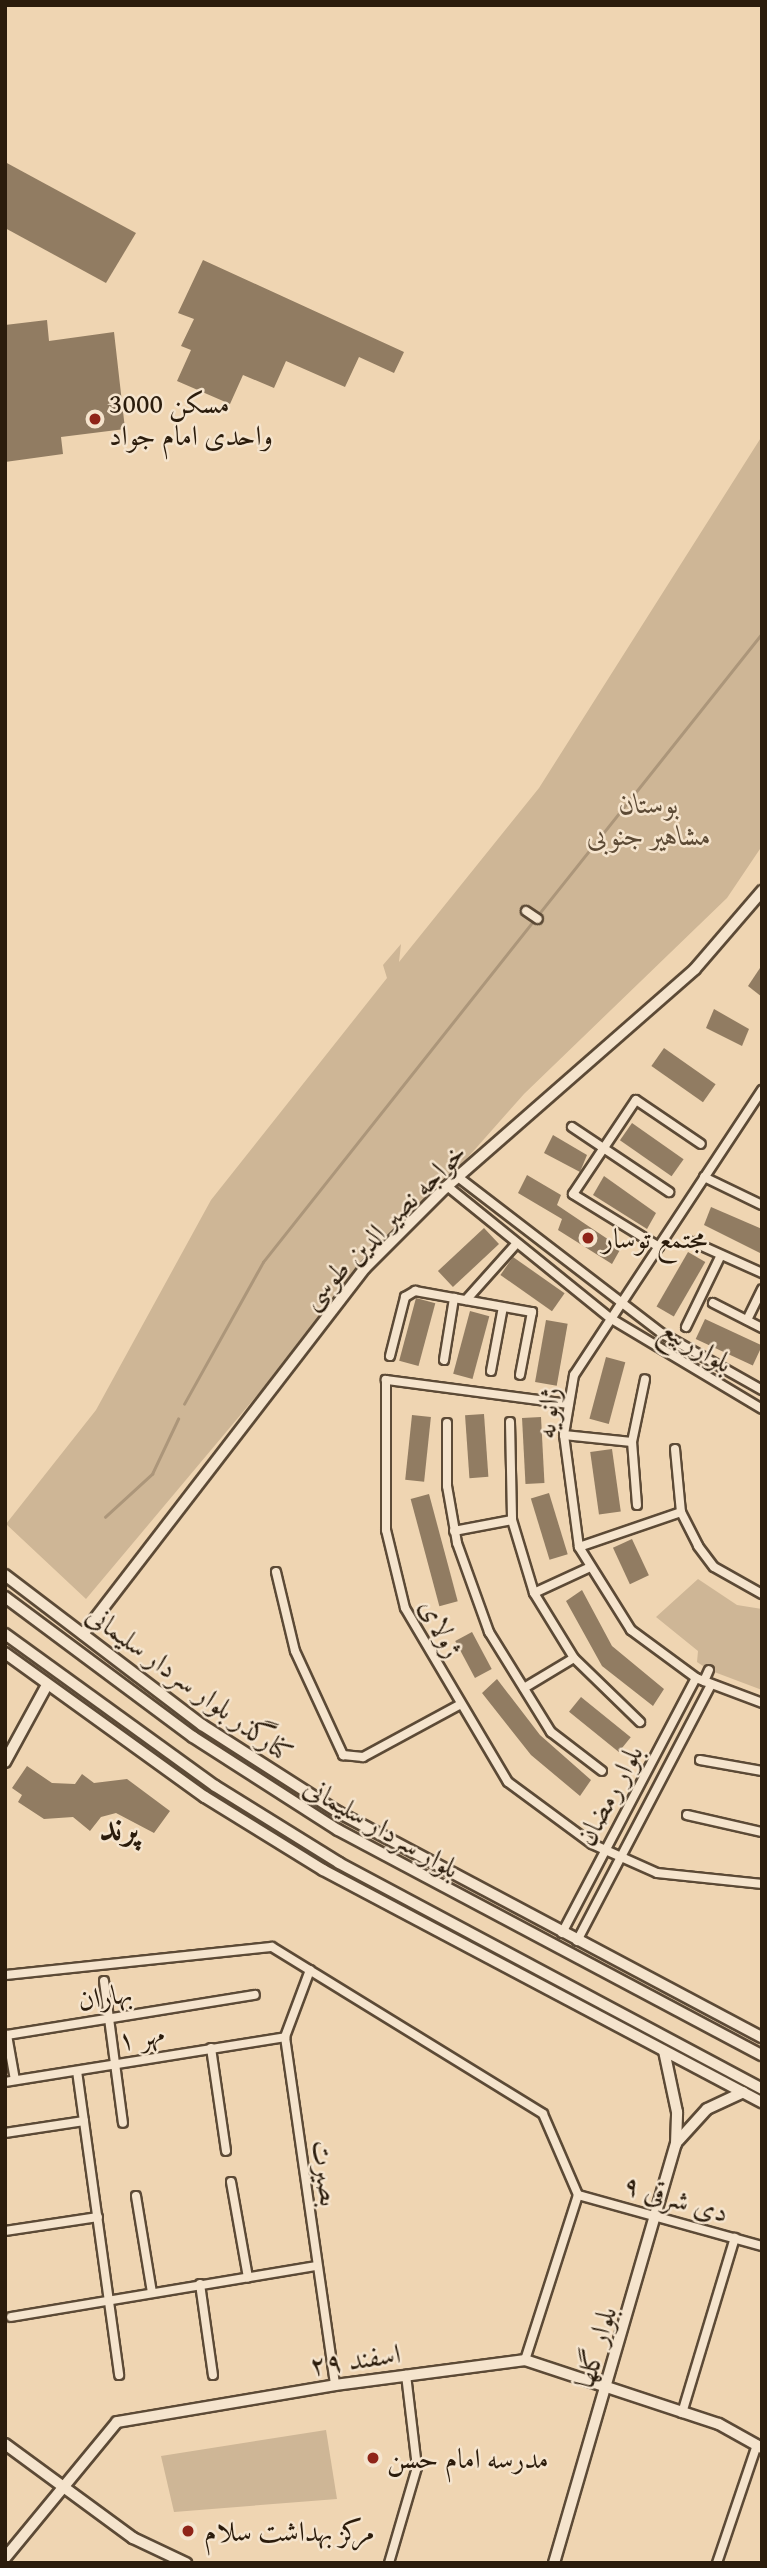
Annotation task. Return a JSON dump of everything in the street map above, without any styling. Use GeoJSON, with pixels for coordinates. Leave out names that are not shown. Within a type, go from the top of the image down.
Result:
{"type":"FeatureCollection","features":[{"type":"Feature","properties":{"kind":"street","name":"خواجه نصیر الدین طوسی"},"geometry":{"type":"LineString","coordinates":[[83,1634],[305,1339],[447,1186],[695,969],[762,891]]}},
{"type":"Feature","properties":{"kind":"street"},"geometry":{"type":"LineString","coordinates":[[526,911],[538,919]]}},
{"type":"Feature","properties":{"kind":"street","name":"ژانویه"},"geometry":{"type":"LineString","coordinates":[[762,1090],[574,1375],[564,1435],[579,1547],[588,1569],[631,1629],[704,1681],[762,1703]]}},
{"type":"Feature","properties":{"kind":"street"},"geometry":{"type":"LineString","coordinates":[[659,1247],[573,1194],[636,1100],[701,1144]]}},
{"type":"Feature","properties":{"kind":"street"},"geometry":{"type":"LineString","coordinates":[[572,1127],[669,1192]]}},
{"type":"Feature","properties":{"kind":"street","name":"بلوارربیع"},"geometry":{"type":"LineString","coordinates":[[458,1177],[621,1303],[762,1390]]}},
{"type":"Feature","properties":{"kind":"street"},"geometry":{"type":"LineString","coordinates":[[705,1177],[762,1205]]}},
{"type":"Feature","properties":{"kind":"street","name":"بلوارربیع"},"geometry":{"type":"LineString","coordinates":[[447,1186],[610,1318],[762,1409]]}},
{"type":"Feature","properties":{"kind":"street"},"geometry":{"type":"LineString","coordinates":[[693,1242],[762,1273]]}},
{"type":"Feature","properties":{"kind":"street"},"geometry":{"type":"LineString","coordinates":[[466,1300],[517,1243]]}},
{"type":"Feature","properties":{"kind":"street"},"geometry":{"type":"LineString","coordinates":[[686,1326],[721,1255]]}},
{"type":"Feature","properties":{"kind":"street"},"geometry":{"type":"LineString","coordinates":[[747,1320],[762,1289]]}},
{"type":"Feature","properties":{"kind":"street"},"geometry":{"type":"LineString","coordinates":[[390,1356],[405,1297],[415,1291],[532,1312],[520,1375]]}},
{"type":"Feature","properties":{"kind":"street"},"geometry":{"type":"LineString","coordinates":[[443,1360],[454,1298]]}},
{"type":"Feature","properties":{"kind":"street"},"geometry":{"type":"LineString","coordinates":[[713,1303],[762,1328]]}},
{"type":"Feature","properties":{"kind":"street"},"geometry":{"type":"LineString","coordinates":[[491,1371],[503,1307]]}},
{"type":"Feature","properties":{"kind":"street"},"geometry":{"type":"LineString","coordinates":[[637,1505],[632,1442],[645,1379]]}},
{"type":"Feature","properties":{"kind":"street","name":"ژولای"},"geometry":{"type":"LineString","coordinates":[[569,1404],[386,1380],[386,1530],[405,1608],[459,1705],[508,1782],[606,1850],[657,1873],[762,1884]]}},
{"type":"Feature","properties":{"kind":"street"},"geometry":{"type":"LineString","coordinates":[[510,1422],[512,1520],[534,1593],[574,1658],[640,1722]]}},
{"type":"Feature","properties":{"kind":"street"},"geometry":{"type":"LineString","coordinates":[[447,1423],[454,1531],[489,1632],[551,1732],[602,1771]]}},
{"type":"Feature","properties":{"kind":"street"},"geometry":{"type":"LineString","coordinates":[[564,1435],[632,1442]]}},
{"type":"Feature","properties":{"kind":"street"},"geometry":{"type":"LineString","coordinates":[[675,1449],[681,1511],[714,1567],[762,1594]]}},
{"type":"Feature","properties":{"kind":"street"},"geometry":{"type":"LineString","coordinates":[[579,1547],[681,1511]]}},
{"type":"Feature","properties":{"kind":"street"},"geometry":{"type":"LineString","coordinates":[[454,1531],[512,1520]]}},
{"type":"Feature","properties":{"kind":"street"},"geometry":{"type":"LineString","coordinates":[[534,1593],[588,1569]]}},
{"type":"Feature","properties":{"kind":"street"},"geometry":{"type":"LineString","coordinates":[[276,1572],[295,1651],[343,1755],[363,1757],[459,1705]]}},
{"type":"Feature","properties":{"kind":"street","name":"کنارگذر بلوار سردار سلیمانی"},"geometry":{"type":"LineString","coordinates":[[5,1575],[201,1725],[270,1770],[562,1933],[762,2037]]}},
{"type":"Feature","properties":{"kind":"street","name":"بلوار سردار سلیمانی"},"geometry":{"type":"LineString","coordinates":[[5,1597],[224,1759],[374,1851],[762,2055]]}},
{"type":"Feature","properties":{"kind":"street","name":"بلوار سردار سلیمانی"},"geometry":{"type":"LineString","coordinates":[[8,1637],[272,1822],[762,2089]]}},
{"type":"Feature","properties":{"kind":"street"},"geometry":{"type":"LineString","coordinates":[[5,1653],[47,1685],[259,1831],[762,2102]]}},
{"type":"Feature","properties":{"kind":"street"},"geometry":{"type":"LineString","coordinates":[[524,1688],[574,1658]]}},
{"type":"Feature","properties":{"kind":"street"},"geometry":{"type":"LineString","coordinates":[[704,1681],[709,1670]]}},
{"type":"Feature","properties":{"kind":"street","name":"بلوار رمضان"},"geometry":{"type":"LineString","coordinates":[[562,1933],[606,1850],[704,1681]]}},
{"type":"Feature","properties":{"kind":"street","name":"بلوار رمضان"},"geometry":{"type":"LineString","coordinates":[[577,1941],[622,1857],[704,1681]]}},
{"type":"Feature","properties":{"kind":"street"},"geometry":{"type":"LineString","coordinates":[[5,1762],[47,1685]]}},
{"type":"Feature","properties":{"kind":"street"},"geometry":{"type":"LineString","coordinates":[[201,1725],[224,1759],[270,1770]]}},
{"type":"Feature","properties":{"kind":"street"},"geometry":{"type":"LineString","coordinates":[[700,1760],[762,1771]]}},
{"type":"Feature","properties":{"kind":"street"},"geometry":{"type":"LineString","coordinates":[[687,1815],[762,1832]]}},
{"type":"Feature","properties":{"kind":"street"},"geometry":{"type":"LineString","coordinates":[[5,1975],[272,1947],[543,2114],[578,2195],[525,2360]]}},
{"type":"Feature","properties":{"kind":"street","name":"بصیرت"},"geometry":{"type":"LineString","coordinates":[[310,1970],[285,2036],[335,2385]]}},
{"type":"Feature","properties":{"kind":"street"},"geometry":{"type":"LineString","coordinates":[[104,1981],[112,2064],[123,2123]]}},
{"type":"Feature","properties":{"kind":"street"},"geometry":{"type":"LineString","coordinates":[[548,1989],[576,1989],[589,2011]]}},
{"type":"Feature","properties":{"kind":"street","name":"بهاران"},"geometry":{"type":"LineString","coordinates":[[15,2080],[7,2035],[256,1995]]}},
{"type":"Feature","properties":{"kind":"street","name":"مهر ۱"},"geometry":{"type":"LineString","coordinates":[[5,2082],[285,2036]]}},
{"type":"Feature","properties":{"kind":"street"},"geometry":{"type":"LineString","coordinates":[[211,2048],[226,2151]]}},
{"type":"Feature","properties":{"kind":"street","name":"بلوار گلها"},"geometry":{"type":"LineString","coordinates":[[554,2563],[659,2214],[676,2144],[675,2092],[664,2051]]}},
{"type":"Feature","properties":{"kind":"street"},"geometry":{"type":"LineString","coordinates":[[77,2071],[119,2375]]}},
{"type":"Feature","properties":{"kind":"street","name":"بلوار گلها"},"geometry":{"type":"LineString","coordinates":[[676,2144],[708,2109],[744,2092]]}},
{"type":"Feature","properties":{"kind":"street"},"geometry":{"type":"LineString","coordinates":[[5,2133],[84,2121]]}},
{"type":"Feature","properties":{"kind":"street"},"geometry":{"type":"LineString","coordinates":[[231,2182],[248,2277]]}},
{"type":"Feature","properties":{"kind":"street","name":"۹ دی شرقی"},"geometry":{"type":"LineString","coordinates":[[578,2195],[659,2214],[762,2246]]}},
{"type":"Feature","properties":{"kind":"street"},"geometry":{"type":"LineString","coordinates":[[136,2196],[152,2292]]}},
{"type":"Feature","properties":{"kind":"street"},"geometry":{"type":"LineString","coordinates":[[5,2231],[97,2217]]}},
{"type":"Feature","properties":{"kind":"street"},"geometry":{"type":"LineString","coordinates":[[682,2413],[734,2238]]}},
{"type":"Feature","properties":{"kind":"street"},"geometry":{"type":"LineString","coordinates":[[11,2317],[316,2266]]}},
{"type":"Feature","properties":{"kind":"street"},"geometry":{"type":"LineString","coordinates":[[200,2284],[213,2375]]}},
{"type":"Feature","properties":{"kind":"street","name":"۲۹ اسفند"},"geometry":{"type":"LineString","coordinates":[[5,2558],[117,2422],[335,2385],[525,2360],[682,2413],[759,2446]]}},
{"type":"Feature","properties":{"kind":"street"},"geometry":{"type":"LineString","coordinates":[[389,2563],[417,2466],[406,2375]]}},
{"type":"Feature","properties":{"kind":"street"},"geometry":{"type":"LineString","coordinates":[[5,2444],[133,2538],[186,2563]]}},
{"type":"Feature","properties":{"kind":"street"},"geometry":{"type":"LineString","coordinates":[[717,2563],[759,2446]]}},
{"type":"Feature","properties":{"kind":"green space","name":"بوستان مشاهیر جنوبی"},"geometry":{"type":"Polygon","coordinates":[[[762,436],[762,846],[727,898],[524,1094],[253,1400],[86,1599],[6,1524],[96,1410],[211,1200],[387,978],[383,965],[401,944],[399,962],[539,788],[762,436]]]}},
{"type":"Feature","properties":{"kind":"green space"},"geometry":{"type":"Polygon","coordinates":[[[698,1579],[737,1605],[762,1609],[762,1690],[709,1670],[697,1662],[698,1651],[656,1617],[698,1579]]]}},
{"type":"Feature","properties":{"kind":"green space"},"geometry":{"type":"Polygon","coordinates":[[[326,2430],[337,2499],[174,2512],[161,2456],[326,2430]]]}},
{"type":"Feature","properties":{"kind":"building"},"geometry":{"type":"Polygon","coordinates":[[[5,162],[136,233],[106,283],[5,228],[5,162]]]}},
{"type":"Feature","properties":{"kind":"building"},"geometry":{"type":"Polygon","coordinates":[[[203,260],[404,352],[394,373],[359,357],[345,387],[286,361],[274,388],[243,375],[230,404],[177,381],[191,350],[181,346],[194,319],[178,313],[203,260]]]}},
{"type":"Feature","properties":{"kind":"building"},"geometry":{"type":"Polygon","coordinates":[[[47,320],[49,341],[114,332],[125,429],[61,437],[63,454],[5,462],[5,325],[47,320]]]}},
{"type":"Feature","properties":{"kind":"building"},"geometry":{"type":"Polygon","coordinates":[[[762,965],[762,997],[748,986],[762,965]]]}},
{"type":"Feature","properties":{"kind":"building"},"geometry":{"type":"Polygon","coordinates":[[[714,1009],[749,1029],[742,1046],[706,1028],[714,1009]]]}},
{"type":"Feature","properties":{"kind":"building"},"geometry":{"type":"Polygon","coordinates":[[[664,1048],[716,1084],[703,1102],[651,1066],[664,1048]]]}},
{"type":"Feature","properties":{"kind":"building","name":"مجتمع توسار"},"geometry":{"type":"Polygon","coordinates":[[[632,1123],[684,1159],[672,1176],[620,1140],[632,1123]]]}},
{"type":"Feature","properties":{"kind":"building","name":"مجتمع توسار"},"geometry":{"type":"Polygon","coordinates":[[[553,1135],[587,1155],[580,1172],[544,1153],[553,1135]]]}},
{"type":"Feature","properties":{"kind":"building"},"geometry":{"type":"Polygon","coordinates":[[[527,1175],[561,1195],[557,1205],[621,1248],[612,1264],[558,1230],[562,1219],[518,1193],[527,1175]]]}},
{"type":"Feature","properties":{"kind":"building","name":"مجتمع توسار"},"geometry":{"type":"Polygon","coordinates":[[[604,1176],[656,1213],[647,1229],[593,1195],[604,1176]]]}},
{"type":"Feature","properties":{"kind":"building","name":"مجتمع توسار"},"geometry":{"type":"Polygon","coordinates":[[[711,1207],[762,1229],[762,1254],[704,1225],[711,1207]]]}},
{"type":"Feature","properties":{"kind":"building"},"geometry":{"type":"Polygon","coordinates":[[[484,1228],[499,1244],[453,1287],[438,1271],[484,1228]]]}},
{"type":"Feature","properties":{"kind":"building","name":"مجتمع توسار"},"geometry":{"type":"Polygon","coordinates":[[[688,1252],[705,1262],[674,1317],[656,1307],[688,1252]]]}},
{"type":"Feature","properties":{"kind":"building","name":"مجتمع توسار"},"geometry":{"type":"Polygon","coordinates":[[[513,1257],[565,1293],[552,1311],[500,1275],[513,1257]]]}},
{"type":"Feature","properties":{"kind":"building"},"geometry":{"type":"Polygon","coordinates":[[[416,1298],[435,1303],[418,1366],[399,1361],[416,1298]]]}},
{"type":"Feature","properties":{"kind":"building"},"geometry":{"type":"Polygon","coordinates":[[[470,1311],[489,1316],[472,1379],[453,1374],[470,1311]]]}},
{"type":"Feature","properties":{"kind":"building","name":"مجتمع توسار"},"geometry":{"type":"Polygon","coordinates":[[[705,1319],[762,1346],[753,1366],[696,1339],[705,1319]]]}},
{"type":"Feature","properties":{"kind":"building","name":"مجتمع توسار"},"geometry":{"type":"Polygon","coordinates":[[[546,1320],[568,1324],[557,1386],[535,1382],[546,1320]]]}},
{"type":"Feature","properties":{"kind":"building"},"geometry":{"type":"Polygon","coordinates":[[[606,1357],[625,1362],[609,1424],[589,1419],[606,1357]]]}},
{"type":"Feature","properties":{"kind":"building"},"geometry":{"type":"Polygon","coordinates":[[[484,1414],[488,1477],[469,1478],[465,1415],[484,1414]]]}},
{"type":"Feature","properties":{"kind":"building"},"geometry":{"type":"Polygon","coordinates":[[[412,1415],[431,1417],[424,1482],[405,1480],[412,1415]]]}},
{"type":"Feature","properties":{"kind":"building"},"geometry":{"type":"Polygon","coordinates":[[[541,1417],[544,1483],[525,1484],[522,1418],[541,1417]]]}},
{"type":"Feature","properties":{"kind":"building"},"geometry":{"type":"Polygon","coordinates":[[[612,1449],[621,1511],[599,1514],[590,1452],[612,1449]]]}},
{"type":"Feature","properties":{"kind":"building"},"geometry":{"type":"Polygon","coordinates":[[[549,1493],[568,1554],[550,1560],[531,1499],[549,1493]]]}},
{"type":"Feature","properties":{"kind":"building"},"geometry":{"type":"Polygon","coordinates":[[[429,1494],[458,1601],[439,1606],[411,1499],[429,1494]]]}},
{"type":"Feature","properties":{"kind":"building"},"geometry":{"type":"Polygon","coordinates":[[[632,1539],[649,1575],[630,1584],[613,1548],[632,1539]]]}},
{"type":"Feature","properties":{"kind":"building"},"geometry":{"type":"Polygon","coordinates":[[[582,1590],[612,1646],[664,1689],[653,1706],[602,1666],[566,1601],[582,1590]]]}},
{"type":"Feature","properties":{"kind":"building"},"geometry":{"type":"Polygon","coordinates":[[[472,1632],[492,1669],[475,1678],[455,1641],[472,1632]]]}},
{"type":"Feature","properties":{"kind":"building"},"geometry":{"type":"Polygon","coordinates":[[[497,1679],[540,1735],[591,1780],[580,1796],[531,1755],[482,1693],[497,1679]]]}},
{"type":"Feature","properties":{"kind":"building"},"geometry":{"type":"Polygon","coordinates":[[[581,1697],[631,1737],[619,1752],[569,1712],[581,1697]]]}},
{"type":"Feature","properties":{"kind":"building"},"geometry":{"type":"Polygon","coordinates":[[[27,1766],[52,1783],[75,1784],[82,1774],[94,1783],[127,1779],[170,1811],[154,1833],[116,1813],[101,1817],[90,1831],[73,1817],[44,1819],[18,1802],[22,1795],[12,1788],[27,1766]]]}},
{"type":"Feature","properties":{"kind":"waterway"},"geometry":{"type":"LineString","coordinates":[[538,915],[762,633]]}},
{"type":"Feature","properties":{"kind":"waterway"},"geometry":{"type":"LineString","coordinates":[[184,1404],[263,1262],[534,920]]}},
{"type":"Feature","properties":{"kind":"waterway"},"geometry":{"type":"LineString","coordinates":[[105,1517],[152,1474],[178,1419]]}},
{"type":"Feature","properties":{"kind":"place","name":"مسکن 3000 واحدی امام جواد"},"geometry":{"type":"Point","coordinates":[95,419]}},
{"type":"Feature","properties":{"kind":"place","name":"مجتمع توسار"},"geometry":{"type":"Point","coordinates":[588,1238]}},
{"type":"Feature","properties":{"kind":"place","name":"مدرسه امام حسن"},"geometry":{"type":"Point","coordinates":[373,2458]}},
{"type":"Feature","properties":{"kind":"place","name":"مرکز بهداشت سلام"},"geometry":{"type":"Point","coordinates":[188,2531]}},
{"type":"Feature","properties":{"kind":"district","name":"پرند"},"geometry":{"type":"Point","coordinates":[119,1828]}}]}
